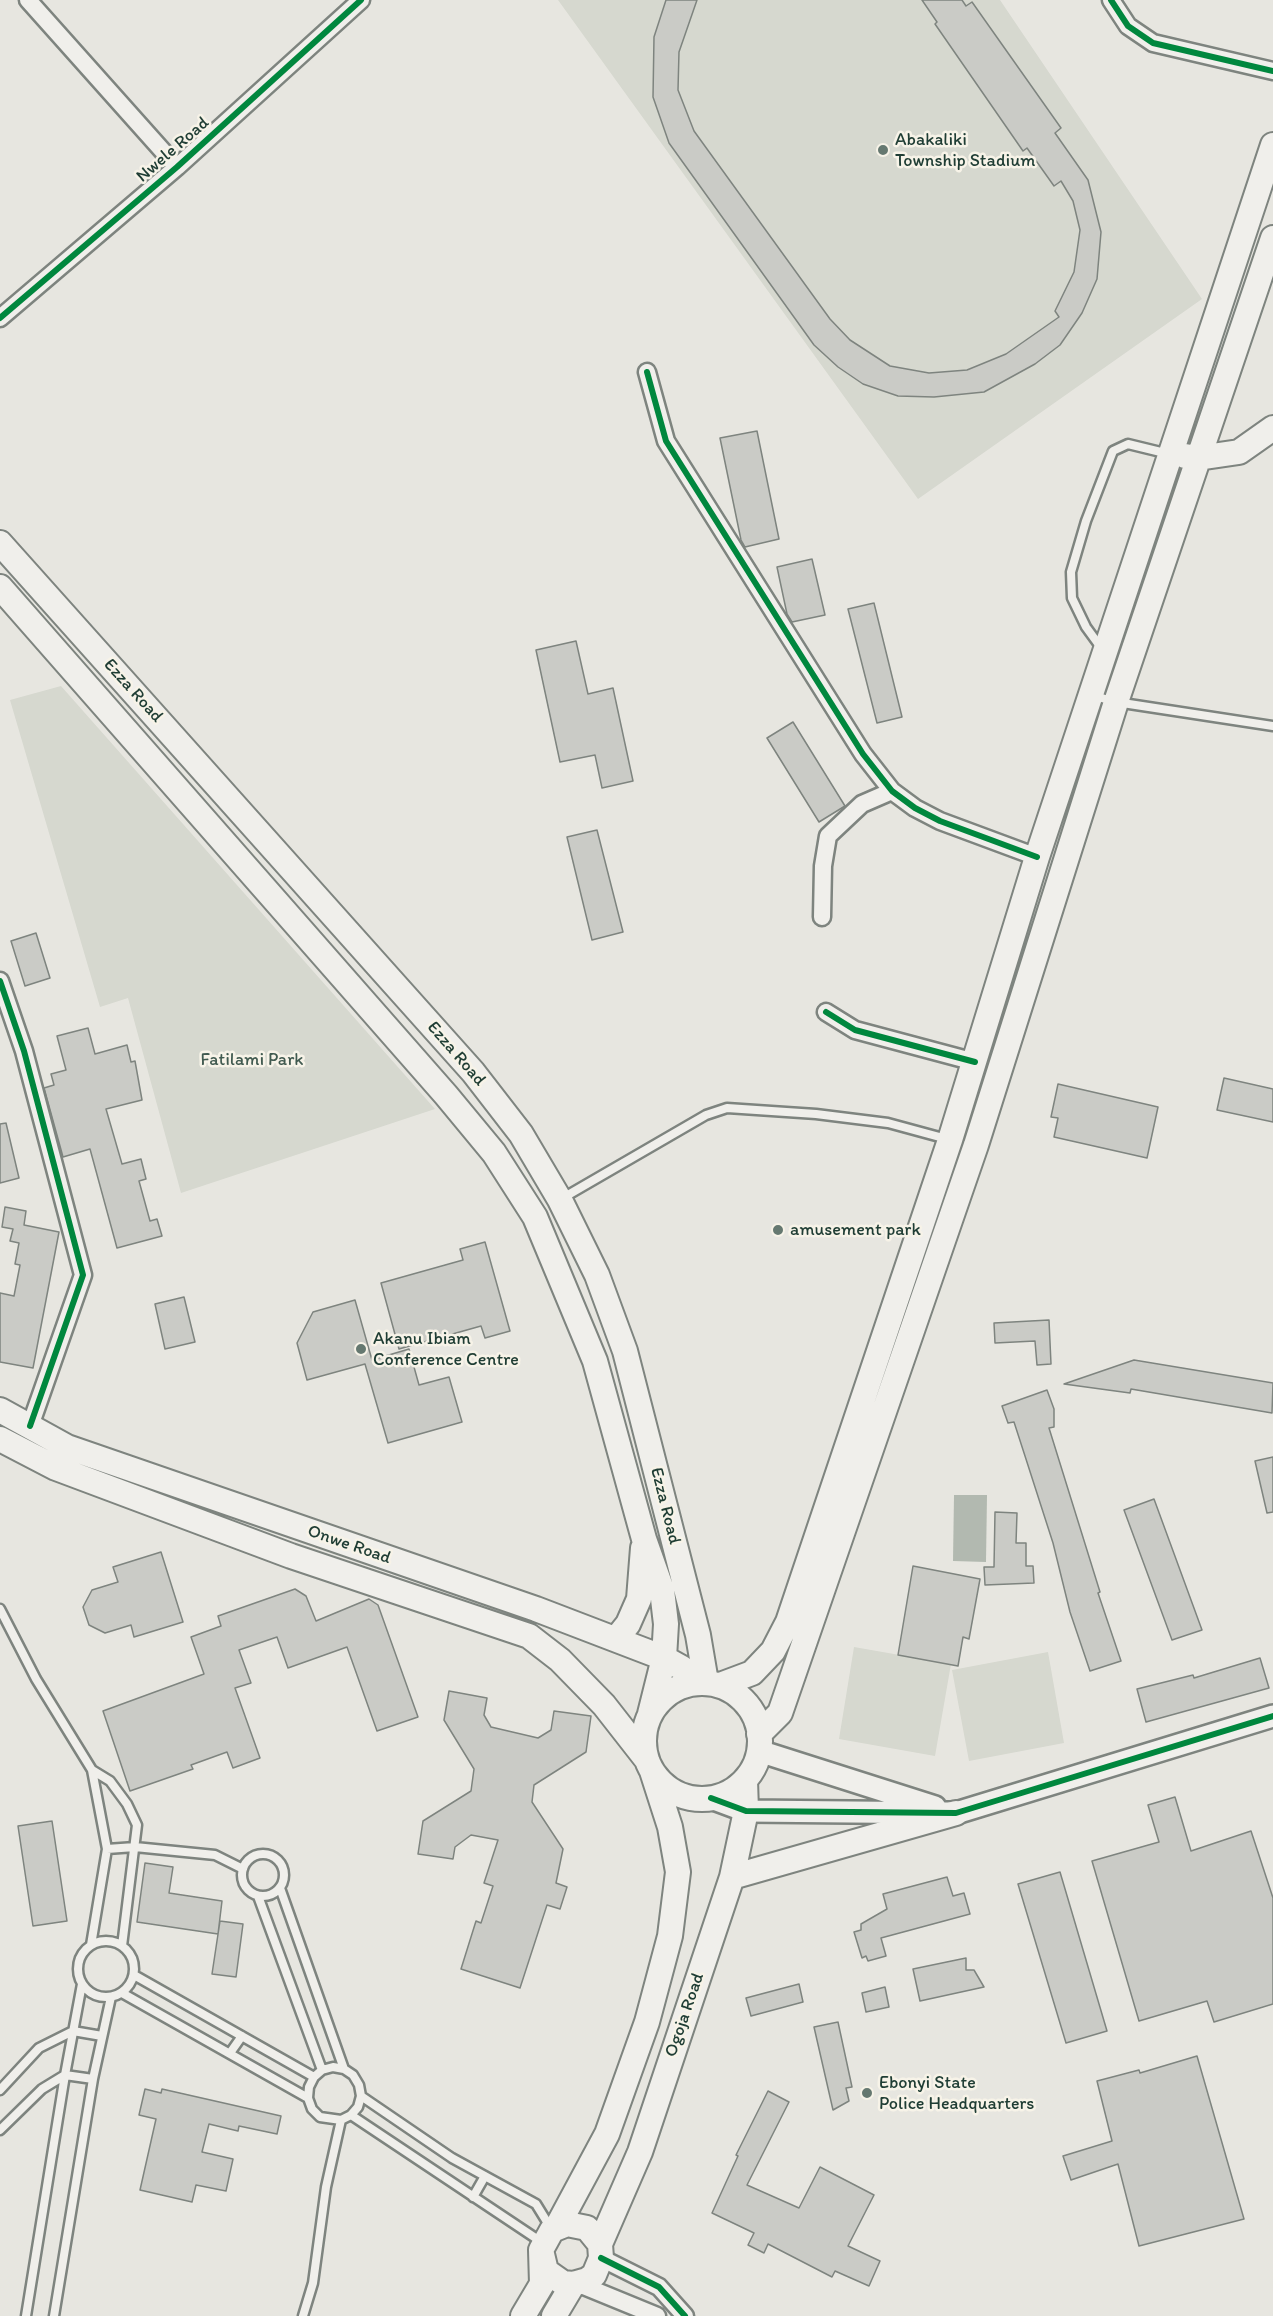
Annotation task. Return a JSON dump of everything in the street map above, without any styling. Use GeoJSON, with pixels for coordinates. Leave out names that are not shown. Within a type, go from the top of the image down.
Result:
{"type":"FeatureCollection","features":[{"type":"Feature","properties":{"kind":"main road"},"geometry":{"type":"LineString","coordinates":[[707,1683],[735,1692],[747,1704],[755,1718],[759,1742],[754,1767],[745,1780],[729,1792],[711,1798],[697,1799],[671,1790],[650,1765],[644,1733],[650,1714],[661,1699],[676,1688],[752,1673],[773,1651],[788,1622],[950,1140],[1037,856],[1106,654],[1273,145]]}},
{"type":"Feature","properties":{"kind":"main road"},"geometry":{"type":"LineString","coordinates":[[759,1742],[780,1713],[784,1702],[976,1145],[1116,702],[1273,238]]}},
{"type":"Feature","properties":{"kind":"main road"},"geometry":{"type":"LineString","coordinates":[[1170,454],[1198,458],[1239,452],[1273,428]]}},
{"type":"Feature","properties":{"kind":"main road","name":"Ezza Road"},"geometry":{"type":"LineString","coordinates":[[0,543],[473,1072],[521,1134],[560,1200],[597,1275],[625,1351],[698,1635],[707,1683]]}},
{"type":"Feature","properties":{"kind":"main road","name":"Ezza Road"},"geometry":{"type":"LineString","coordinates":[[0,587],[447,1095],[494,1153],[540,1227],[595,1361],[644,1539],[662,1590],[666,1624],[664,1658],[650,1714]]}},
{"type":"Feature","properties":{"kind":"main road"},"geometry":{"type":"LineString","coordinates":[[447,1095],[473,1072]]}},
{"type":"Feature","properties":{"kind":"main road","name":"Onwe Road"},"geometry":{"type":"LineString","coordinates":[[0,1410],[67,1447],[616,1639],[664,1658],[707,1683]]}},
{"type":"Feature","properties":{"kind":"main road","name":"Onwe Road"},"geometry":{"type":"LineString","coordinates":[[0,1438],[56,1468],[291,1556],[529,1636],[560,1660],[604,1705],[650,1765]]}},
{"type":"Feature","properties":{"kind":"main road"},"geometry":{"type":"LineString","coordinates":[[291,1556],[301,1528]]}},
{"type":"Feature","properties":{"kind":"main road"},"geometry":{"type":"LineString","coordinates":[[616,1639],[628,1624],[639,1599],[644,1539]]}},
{"type":"Feature","properties":{"kind":"main road","name":"Ogoja Road"},"geometry":{"type":"LineString","coordinates":[[523,2316],[542,2284],[548,2238],[607,2134],[647,2022],[670,1936],[678,1872],[670,1827],[650,1765]]}},
{"type":"Feature","properties":{"kind":"main road","name":"Ogoja Road"},"geometry":{"type":"LineString","coordinates":[[601,2251],[640,2152],[732,1877],[746,1811],[745,1780]]}},
{"type":"Feature","properties":{"kind":"main road"},"geometry":{"type":"LineString","coordinates":[[732,1877],[956,1813]]}},
{"type":"Feature","properties":{"kind":"main road"},"geometry":{"type":"LineString","coordinates":[[554,2316],[576,2284],[594,2275],[601,2251],[595,2235],[578,2224],[548,2238],[546,2271],[553,2279],[576,2284]]}},
{"type":"Feature","properties":{"kind":"street"},"geometry":{"type":"LineString","coordinates":[[28,0],[177,167]]}},
{"type":"Feature","properties":{"kind":"street","name":"Nwele Road"},"geometry":{"type":"LineString","coordinates":[[0,318],[177,167],[361,0]]}},
{"type":"Feature","properties":{"kind":"street"},"geometry":{"type":"LineString","coordinates":[[1111,0],[1128,26],[1153,42],[1273,71]]}},
{"type":"Feature","properties":{"kind":"street"},"geometry":{"type":"LineString","coordinates":[[647,372],[666,441],[863,754],[892,791],[915,808],[940,821],[1037,856]]}},
{"type":"Feature","properties":{"kind":"street"},"geometry":{"type":"LineString","coordinates":[[822,917],[823,866],[828,836],[862,804],[892,791]]}},
{"type":"Feature","properties":{"kind":"street"},"geometry":{"type":"LineString","coordinates":[[0,981],[24,1052],[83,1275],[30,1426]]}},
{"type":"Feature","properties":{"kind":"street"},"geometry":{"type":"LineString","coordinates":[[826,1012],[855,1030],[975,1062]]}},
{"type":"Feature","properties":{"kind":"street"},"geometry":{"type":"LineString","coordinates":[[711,1798],[746,1811],[956,1813],[1273,1716]]}},
{"type":"Feature","properties":{"kind":"street"},"geometry":{"type":"LineString","coordinates":[[759,1742],[956,1813]]}},
{"type":"Feature","properties":{"kind":"street"},"geometry":{"type":"LineString","coordinates":[[601,2251],[659,2287],[685,2316]]}},
{"type":"Feature","properties":{"kind":"street"},"geometry":{"type":"LineString","coordinates":[[576,2284],[657,2316]]}},
{"type":"Feature","properties":{"kind":"lane"},"geometry":{"type":"LineString","coordinates":[[1106,654],[1086,627],[1072,598],[1071,572],[1086,520],[1113,450],[1128,444],[1170,454]]}},
{"type":"Feature","properties":{"kind":"lane"},"geometry":{"type":"LineString","coordinates":[[1091,695],[1116,702],[1273,726]]}},
{"type":"Feature","properties":{"kind":"lane"},"geometry":{"type":"LineString","coordinates":[[560,1200],[706,1115],[727,1108],[770,1110],[888,1123],[950,1140]]}},
{"type":"Feature","properties":{"kind":"lane"},"geometry":{"type":"LineString","coordinates":[[0,1609],[36,1678],[92,1770],[107,1849],[91,1945]]}},
{"type":"Feature","properties":{"kind":"lane"},"geometry":{"type":"LineString","coordinates":[[92,1770],[110,1781],[127,1804],[137,1825],[122,1946]]}},
{"type":"Feature","properties":{"kind":"lane"},"geometry":{"type":"LineString","coordinates":[[107,1849],[135,1847],[215,1855],[243,1869]]}},
{"type":"Feature","properties":{"kind":"lane"},"geometry":{"type":"LineString","coordinates":[[322,2070],[258,1896],[245,1886],[243,1869],[253,1856],[269,1854],[277,1858],[285,1872],[280,1888],[344,2069]]}},
{"type":"Feature","properties":{"kind":"lane"},"geometry":{"type":"LineString","coordinates":[[258,1896],[266,1896],[280,1888]]}},
{"type":"Feature","properties":{"kind":"lane"},"geometry":{"type":"LineString","coordinates":[[101,1941],[122,1946],[130,1954],[134,1964],[134,1975],[122,1993],[111,1997],[100,1997],[82,1984],[78,1974],[83,1953],[91,1945],[101,1941]]}},
{"type":"Feature","properties":{"kind":"lane"},"geometry":{"type":"LineString","coordinates":[[134,1975],[314,2077]]}},
{"type":"Feature","properties":{"kind":"lane"},"geometry":{"type":"LineString","coordinates":[[26,2316],[82,1984]]}},
{"type":"Feature","properties":{"kind":"lane"},"geometry":{"type":"LineString","coordinates":[[122,1993],[308,2098]]}},
{"type":"Feature","properties":{"kind":"lane"},"geometry":{"type":"LineString","coordinates":[[54,2316],[93,2079],[111,1997]]}},
{"type":"Feature","properties":{"kind":"lane"},"geometry":{"type":"LineString","coordinates":[[0,2090],[39,2048],[73,2031],[102,2036]]}},
{"type":"Feature","properties":{"kind":"lane"},"geometry":{"type":"LineString","coordinates":[[230,2054],[242,2036]]}},
{"type":"Feature","properties":{"kind":"lane"},"geometry":{"type":"LineString","coordinates":[[333,2067],[344,2069],[353,2075],[359,2085],[361,2096],[358,2107],[351,2115],[341,2120],[330,2121],[320,2117],[312,2109],[308,2098],[309,2087],[314,2077],[322,2070],[333,2067]]}},
{"type":"Feature","properties":{"kind":"lane"},"geometry":{"type":"LineString","coordinates":[[0,2130],[42,2090],[65,2075],[93,2079]]}},
{"type":"Feature","properties":{"kind":"lane"},"geometry":{"type":"LineString","coordinates":[[361,2096],[452,2158],[536,2204],[548,2238]]}},
{"type":"Feature","properties":{"kind":"lane"},"geometry":{"type":"LineString","coordinates":[[351,2115],[473,2197],[548,2238]]}},
{"type":"Feature","properties":{"kind":"lane"},"geometry":{"type":"LineString","coordinates":[[303,2316],[313,2283],[326,2187],[341,2120]]}},
{"type":"Feature","properties":{"kind":"lane"},"geometry":{"type":"LineString","coordinates":[[473,2197],[485,2176]]}},
{"type":"Feature","properties":{"kind":"green space","name":"Abakaliki Township Stadium"},"geometry":{"type":"Polygon","coordinates":[[[558,0],[1000,0],[1202,299],[918,499],[558,0]]]}},
{"type":"Feature","properties":{"kind":"green space","name":"Fatilami Park"},"geometry":{"type":"Polygon","coordinates":[[[61,686],[435,1109],[181,1193],[128,998],[100,1007],[10,700],[61,686]]]}},
{"type":"Feature","properties":{"kind":"green space"},"geometry":{"type":"Polygon","coordinates":[[[854,1647],[951,1664],[935,1756],[839,1739],[854,1647]]]}},
{"type":"Feature","properties":{"kind":"green space"},"geometry":{"type":"Polygon","coordinates":[[[1048,1652],[1064,1743],[969,1761],[952,1670],[1048,1652]]]}},
{"type":"Feature","properties":{"kind":"shaded area"},"geometry":{"type":"Polygon","coordinates":[[[954,1495],[987,1495],[986,1562],[953,1561],[954,1495]]]}},
{"type":"Feature","properties":{"kind":"building"},"geometry":{"type":"Polygon","coordinates":[[[666,0],[697,0],[679,52],[678,90],[694,131],[830,319],[850,340],[890,366],[929,373],[967,370],[1006,354],[1059,317],[1055,311],[1074,272],[1080,230],[1073,201],[1061,181],[1054,186],[1027,148],[1023,151],[935,24],[937,22],[922,0],[962,0],[966,6],[972,2],[1061,128],[1055,133],[1088,180],[1101,232],[1097,279],[1082,313],[1060,345],[1035,364],[984,392],[934,397],[898,396],[863,384],[838,367],[814,345],[669,143],[653,97],[654,37],[666,0]]]}},
{"type":"Feature","properties":{"kind":"building"},"geometry":{"type":"Polygon","coordinates":[[[757,431],[779,539],[745,547],[741,540],[720,438],[757,431]]]}},
{"type":"Feature","properties":{"kind":"building"},"geometry":{"type":"Polygon","coordinates":[[[812,559],[825,615],[792,622],[787,614],[777,567],[812,559]]]}},
{"type":"Feature","properties":{"kind":"building"},"geometry":{"type":"Polygon","coordinates":[[[874,603],[902,717],[877,723],[848,609],[874,603]]]}},
{"type":"Feature","properties":{"kind":"building"},"geometry":{"type":"Polygon","coordinates":[[[576,641],[588,694],[613,688],[633,781],[602,788],[595,755],[560,762],[536,650],[576,641]]]}},
{"type":"Feature","properties":{"kind":"building"},"geometry":{"type":"Polygon","coordinates":[[[793,722],[845,806],[819,822],[767,738],[793,722]]]}},
{"type":"Feature","properties":{"kind":"building"},"geometry":{"type":"Polygon","coordinates":[[[597,830],[623,932],[592,940],[567,837],[597,830]]]}},
{"type":"Feature","properties":{"kind":"building"},"geometry":{"type":"Polygon","coordinates":[[[36,933],[50,978],[25,986],[11,941],[36,933]]]}},
{"type":"Feature","properties":{"kind":"building"},"geometry":{"type":"Polygon","coordinates":[[[88,1028],[95,1054],[127,1045],[131,1062],[135,1061],[142,1100],[106,1109],[122,1164],[141,1159],[146,1179],[139,1181],[150,1221],[157,1219],[162,1236],[117,1248],[90,1149],[63,1157],[44,1088],[54,1085],[51,1074],[66,1070],[57,1036],[88,1028]]]}},
{"type":"Feature","properties":{"kind":"building"},"geometry":{"type":"Polygon","coordinates":[[[1224,1078],[1273,1089],[1273,1122],[1217,1110],[1224,1078]]]}},
{"type":"Feature","properties":{"kind":"building"},"geometry":{"type":"Polygon","coordinates":[[[1058,1084],[1158,1107],[1147,1158],[1054,1137],[1058,1118],[1051,1117],[1058,1084]]]}},
{"type":"Feature","properties":{"kind":"building"},"geometry":{"type":"Polygon","coordinates":[[[6,1123],[19,1178],[0,1183],[0,1124],[6,1123]]]}},
{"type":"Feature","properties":{"kind":"building"},"geometry":{"type":"Polygon","coordinates":[[[5,1207],[26,1211],[24,1225],[59,1232],[33,1368],[0,1362],[0,1293],[14,1296],[20,1265],[15,1264],[19,1243],[10,1241],[13,1229],[2,1227],[5,1207]]]}},
{"type":"Feature","properties":{"kind":"building"},"geometry":{"type":"Polygon","coordinates":[[[485,1242],[510,1331],[485,1338],[481,1326],[399,1349],[381,1283],[463,1260],[460,1249],[485,1242]]]}},
{"type":"Feature","properties":{"kind":"building"},"geometry":{"type":"Polygon","coordinates":[[[184,1297],[195,1342],[165,1349],[155,1304],[184,1297]]]}},
{"type":"Feature","properties":{"kind":"building"},"geometry":{"type":"Polygon","coordinates":[[[355,1300],[372,1360],[409,1349],[419,1385],[449,1377],[462,1422],[388,1443],[365,1364],[307,1380],[297,1343],[313,1312],[355,1300]]]}},
{"type":"Feature","properties":{"kind":"building"},"geometry":{"type":"Polygon","coordinates":[[[1049,1320],[1051,1364],[1037,1365],[1035,1341],[995,1343],[994,1323],[1049,1320]]]}},
{"type":"Feature","properties":{"kind":"building"},"geometry":{"type":"Polygon","coordinates":[[[1134,1360],[1273,1383],[1272,1413],[1131,1389],[1130,1393],[1064,1384],[1134,1360]]]}},
{"type":"Feature","properties":{"kind":"building"},"geometry":{"type":"Polygon","coordinates":[[[1047,1390],[1054,1409],[1054,1427],[1049,1428],[1100,1592],[1098,1593],[1121,1661],[1090,1671],[1070,1612],[1053,1543],[1014,1422],[1008,1423],[1002,1406],[1047,1390]]]}},
{"type":"Feature","properties":{"kind":"building"},"geometry":{"type":"Polygon","coordinates":[[[1273,1457],[1273,1512],[1267,1513],[1255,1461],[1273,1457]]]}},
{"type":"Feature","properties":{"kind":"building"},"geometry":{"type":"Polygon","coordinates":[[[1154,1499],[1202,1630],[1172,1640],[1124,1510],[1154,1499]]]}},
{"type":"Feature","properties":{"kind":"building"},"geometry":{"type":"Polygon","coordinates":[[[995,1512],[1017,1513],[1016,1543],[1026,1543],[1026,1566],[1033,1566],[1034,1583],[985,1585],[984,1567],[994,1567],[995,1512]]]}},
{"type":"Feature","properties":{"kind":"building"},"geometry":{"type":"Polygon","coordinates":[[[161,1552],[183,1622],[134,1637],[131,1625],[105,1633],[89,1625],[83,1607],[92,1590],[118,1582],[113,1567],[161,1552]]]}},
{"type":"Feature","properties":{"kind":"building"},"geometry":{"type":"Polygon","coordinates":[[[913,1566],[980,1579],[969,1639],[963,1637],[958,1666],[898,1655],[913,1566]]]}},
{"type":"Feature","properties":{"kind":"building"},"geometry":{"type":"Polygon","coordinates":[[[295,1589],[306,1596],[316,1621],[369,1599],[378,1605],[418,1717],[377,1731],[347,1647],[288,1668],[277,1637],[239,1650],[251,1683],[235,1688],[260,1758],[233,1768],[227,1752],[191,1765],[193,1769],[130,1791],[103,1711],[204,1674],[191,1637],[221,1626],[218,1616],[295,1589]]]}},
{"type":"Feature","properties":{"kind":"building"},"geometry":{"type":"Polygon","coordinates":[[[1260,1658],[1269,1688],[1146,1722],[1137,1689],[1193,1675],[1194,1678],[1260,1658]]]}},
{"type":"Feature","properties":{"kind":"building"},"geometry":{"type":"Polygon","coordinates":[[[449,1691],[487,1698],[484,1715],[491,1727],[538,1738],[551,1730],[554,1711],[591,1716],[586,1752],[534,1785],[532,1802],[563,1849],[556,1883],[567,1887],[560,1909],[547,1905],[520,1988],[461,1969],[476,1921],[481,1923],[493,1886],[484,1883],[498,1840],[471,1835],[455,1847],[453,1859],[418,1854],[423,1821],[471,1791],[474,1769],[444,1720],[449,1691]]]}},
{"type":"Feature","properties":{"kind":"building"},"geometry":{"type":"Polygon","coordinates":[[[1175,1797],[1191,1851],[1251,1831],[1273,1898],[1273,2004],[1214,2022],[1207,2001],[1139,2021],[1092,1861],[1159,1842],[1148,1805],[1175,1797]]]}},
{"type":"Feature","properties":{"kind":"building"},"geometry":{"type":"Polygon","coordinates":[[[52,1821],[67,1921],[33,1926],[18,1826],[52,1821]]]}},
{"type":"Feature","properties":{"kind":"building"},"geometry":{"type":"Polygon","coordinates":[[[145,1863],[173,1867],[169,1893],[222,1901],[218,1934],[137,1922],[145,1863]]]}},
{"type":"Feature","properties":{"kind":"building"},"geometry":{"type":"Polygon","coordinates":[[[1060,1872],[1107,2031],[1066,2043],[1018,1884],[1060,1872]]]}},
{"type":"Feature","properties":{"kind":"building"},"geometry":{"type":"Polygon","coordinates":[[[947,1877],[953,1896],[964,1893],[970,1914],[881,1938],[886,1956],[868,1961],[866,1956],[862,1958],[854,1932],[861,1930],[861,1924],[887,1909],[883,1894],[947,1877]]]}},
{"type":"Feature","properties":{"kind":"building"},"geometry":{"type":"Polygon","coordinates":[[[220,1921],[243,1924],[236,1977],[212,1974],[220,1921]]]}},
{"type":"Feature","properties":{"kind":"building"},"geometry":{"type":"Polygon","coordinates":[[[966,1958],[966,1970],[974,1970],[984,1987],[920,2001],[913,1969],[966,1958]]]}},
{"type":"Feature","properties":{"kind":"building"},"geometry":{"type":"Polygon","coordinates":[[[799,1984],[803,2002],[751,2016],[746,1998],[799,1984]]]}},
{"type":"Feature","properties":{"kind":"building"},"geometry":{"type":"Polygon","coordinates":[[[885,1987],[889,2007],[866,2012],[862,1993],[885,1987]]]}},
{"type":"Feature","properties":{"kind":"building"},"geometry":{"type":"Polygon","coordinates":[[[838,2022],[852,2087],[846,2088],[849,2101],[833,2110],[814,2027],[838,2022]]]}},
{"type":"Feature","properties":{"kind":"building"},"geometry":{"type":"Polygon","coordinates":[[[1197,2056],[1244,2219],[1139,2246],[1118,2164],[1071,2180],[1063,2156],[1112,2141],[1097,2081],[1139,2070],[1140,2073],[1197,2056]]]}},
{"type":"Feature","properties":{"kind":"building"},"geometry":{"type":"Polygon","coordinates":[[[145,2089],[161,2093],[162,2089],[281,2116],[277,2134],[239,2126],[238,2131],[209,2124],[202,2152],[233,2159],[226,2191],[196,2185],[192,2202],[140,2190],[156,2119],[139,2115],[145,2089]]]}},
{"type":"Feature","properties":{"kind":"building"},"geometry":{"type":"Polygon","coordinates":[[[768,2091],[789,2102],[747,2185],[799,2208],[820,2167],[874,2195],[848,2246],[880,2261],[869,2286],[835,2271],[832,2277],[768,2244],[764,2253],[748,2245],[754,2233],[712,2213],[738,2156],[736,2155],[768,2091]]]}},
{"type":"Feature","properties":{"kind":"cycle path"},"geometry":{"type":"LineString","coordinates":[[0,318],[177,167],[361,0]]}},
{"type":"Feature","properties":{"kind":"cycle path"},"geometry":{"type":"LineString","coordinates":[[1111,0],[1128,26],[1153,43],[1273,71]]}},
{"type":"Feature","properties":{"kind":"cycle path"},"geometry":{"type":"LineString","coordinates":[[647,372],[666,441],[863,754],[892,791],[915,808],[940,821],[1037,857]]}},
{"type":"Feature","properties":{"kind":"cycle path"},"geometry":{"type":"LineString","coordinates":[[0,981],[24,1051],[83,1275],[30,1426]]}},
{"type":"Feature","properties":{"kind":"cycle path"},"geometry":{"type":"LineString","coordinates":[[826,1012],[855,1030],[975,1062]]}},
{"type":"Feature","properties":{"kind":"cycle path"},"geometry":{"type":"LineString","coordinates":[[711,1798],[746,1811],[956,1813],[1273,1716]]}},
{"type":"Feature","properties":{"kind":"cycle path"},"geometry":{"type":"LineString","coordinates":[[601,2258],[659,2287],[685,2316]]}},
{"type":"Feature","properties":{"kind":"place","name":"Abakaliki Township Stadium"},"geometry":{"type":"Point","coordinates":[883,150]}},
{"type":"Feature","properties":{"kind":"place","name":"amusement park"},"geometry":{"type":"Point","coordinates":[778,1230]}},
{"type":"Feature","properties":{"kind":"place","name":"Akanu Ibiam Conference Centre"},"geometry":{"type":"Point","coordinates":[361,1349]}},
{"type":"Feature","properties":{"kind":"place","name":"Ebonyi State Police Headquarters"},"geometry":{"type":"Point","coordinates":[867,2093]}}]}
